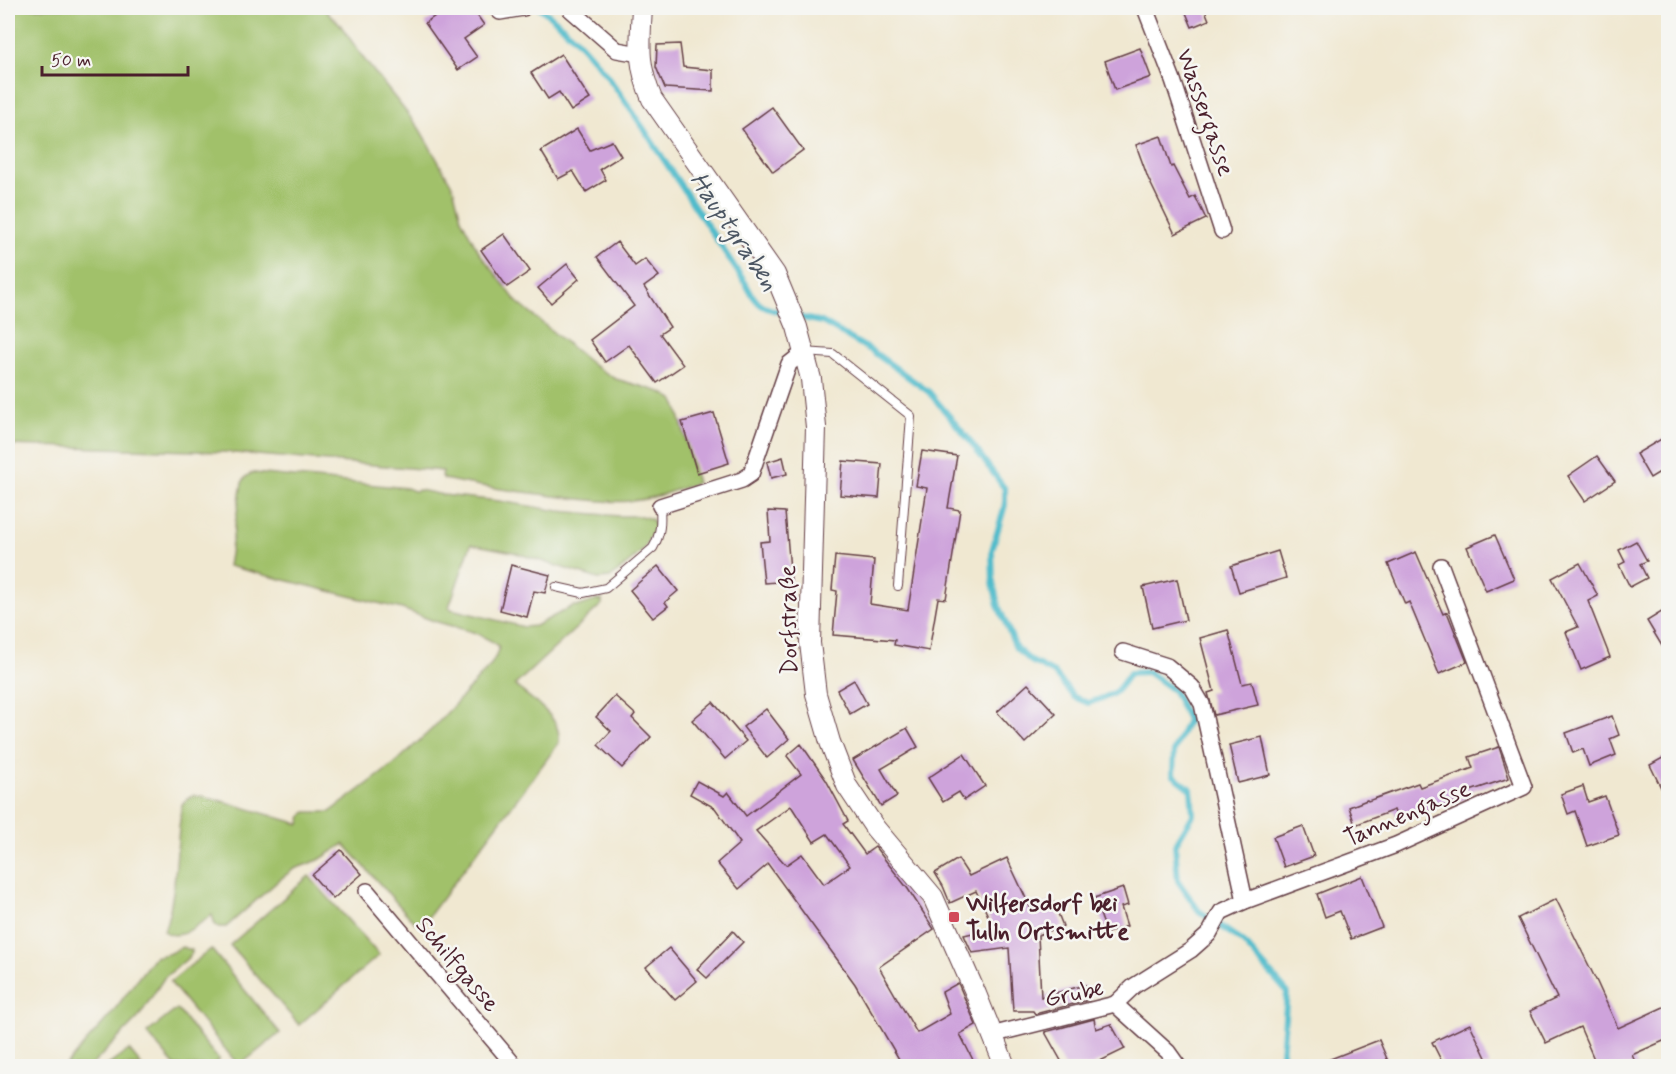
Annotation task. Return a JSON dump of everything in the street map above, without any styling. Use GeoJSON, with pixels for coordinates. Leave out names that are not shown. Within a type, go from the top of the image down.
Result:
{"type":"FeatureCollection","features":[{"type":"Feature","properties":{"kind":"street"},"geometry":{"type":"LineString","coordinates":[[496,8],[500,12],[521,8]]}},
{"type":"Feature","properties":{"kind":"street"},"geometry":{"type":"LineString","coordinates":[[569,8],[616,50],[640,54]]}},
{"type":"Feature","properties":{"kind":"street","name":"Dorfstraße"},"geometry":{"type":"LineString","coordinates":[[642,8],[640,54],[644,79],[652,99],[775,274],[796,327],[811,379],[816,428],[810,643],[816,694],[830,742],[847,786],[875,828],[933,897],[1005,1066]]}},
{"type":"Feature","properties":{"kind":"street","name":"Wassergasse"},"geometry":{"type":"LineString","coordinates":[[1145,8],[1173,80],[1222,231]]}},
{"type":"Feature","properties":{"kind":"street"},"geometry":{"type":"LineString","coordinates":[[660,506],[742,480],[751,474],[789,364],[804,352]]}},
{"type":"Feature","properties":{"kind":"street","name":"Tannengasse"},"geometry":{"type":"LineString","coordinates":[[1115,1004],[1134,986],[1191,950],[1209,934],[1221,912],[1396,844],[1524,788],[1441,566]]}},
{"type":"Feature","properties":{"kind":"street"},"geometry":{"type":"LineString","coordinates":[[1123,652],[1167,666],[1192,687],[1202,704],[1245,901]]}},
{"type":"Feature","properties":{"kind":"street","name":"Schilfgasse"},"geometry":{"type":"LineString","coordinates":[[367,891],[515,1066]]}},
{"type":"Feature","properties":{"kind":"street","name":"Grube"},"geometry":{"type":"LineString","coordinates":[[991,1035],[1115,1004],[1168,1052],[1178,1066]]}},
{"type":"Feature","properties":{"kind":"lane"},"geometry":{"type":"LineString","coordinates":[[804,352],[833,354],[911,416],[898,586]]}},
{"type":"Feature","properties":{"kind":"lane"},"geometry":{"type":"LineString","coordinates":[[556,587],[583,593],[606,588],[653,548],[661,526],[660,506]]}},
{"type":"Feature","properties":{"kind":"green space"},"geometry":{"type":"Polygon","coordinates":[[[8,8],[323,8],[339,23],[364,59],[419,128],[453,187],[461,218],[479,252],[517,302],[594,366],[616,379],[661,392],[673,399],[697,483],[645,499],[599,501],[458,482],[444,479],[443,471],[223,452],[8,445],[8,8]]]}},
{"type":"Feature","properties":{"kind":"green space"},"geometry":{"type":"Polygon","coordinates":[[[254,473],[407,488],[414,491],[420,490],[559,511],[641,516],[652,519],[655,527],[644,549],[610,578],[598,579],[513,552],[471,544],[449,607],[451,609],[524,627],[535,626],[573,606],[597,600],[602,600],[602,604],[515,685],[551,717],[559,733],[559,743],[420,925],[413,921],[344,844],[319,860],[294,869],[226,927],[215,925],[212,915],[183,934],[176,935],[164,931],[172,900],[182,805],[188,798],[194,795],[222,801],[300,824],[306,812],[330,812],[394,764],[432,729],[490,666],[499,647],[476,633],[402,609],[228,566],[242,483],[246,476],[254,473]]]}},
{"type":"Feature","properties":{"kind":"green space"},"geometry":{"type":"Polygon","coordinates":[[[309,876],[379,955],[299,1025],[230,945],[309,876]]]}},
{"type":"Feature","properties":{"kind":"green space"},"geometry":{"type":"Polygon","coordinates":[[[182,947],[192,950],[192,953],[164,978],[138,1018],[91,1066],[65,1066],[112,1013],[154,957],[168,954],[182,947]]]}},
{"type":"Feature","properties":{"kind":"green space"},"geometry":{"type":"Polygon","coordinates":[[[211,949],[280,1033],[239,1066],[170,982],[211,949]]]}},
{"type":"Feature","properties":{"kind":"green space"},"geometry":{"type":"Polygon","coordinates":[[[177,1009],[219,1060],[211,1066],[175,1066],[147,1033],[177,1009]]]}},
{"type":"Feature","properties":{"kind":"green space"},"geometry":{"type":"Polygon","coordinates":[[[129,1050],[142,1066],[107,1066],[129,1050]]]}},
{"type":"Feature","properties":{"kind":"building"},"geometry":{"type":"Polygon","coordinates":[[[447,8],[472,8],[484,25],[464,39],[477,57],[458,70],[425,23],[447,8]]]}},
{"type":"Feature","properties":{"kind":"building"},"geometry":{"type":"Polygon","coordinates":[[[1184,8],[1204,8],[1209,20],[1192,27],[1184,8]]]}},
{"type":"Feature","properties":{"kind":"building"},"geometry":{"type":"Polygon","coordinates":[[[680,44],[683,67],[713,70],[713,91],[665,88],[656,67],[657,45],[680,44]]]}},
{"type":"Feature","properties":{"kind":"building"},"geometry":{"type":"Polygon","coordinates":[[[1140,48],[1151,77],[1115,90],[1105,61],[1140,48]]]}},
{"type":"Feature","properties":{"kind":"building"},"geometry":{"type":"Polygon","coordinates":[[[561,54],[590,99],[571,111],[559,92],[548,99],[531,73],[561,54]]]}},
{"type":"Feature","properties":{"kind":"building"},"geometry":{"type":"Polygon","coordinates":[[[772,107],[803,150],[773,172],[742,129],[772,107]]]}},
{"type":"Feature","properties":{"kind":"building"},"geometry":{"type":"Polygon","coordinates":[[[577,129],[590,150],[612,141],[621,156],[600,169],[606,180],[586,192],[573,171],[558,179],[541,151],[577,129]]]}},
{"type":"Feature","properties":{"kind":"building"},"geometry":{"type":"Polygon","coordinates":[[[1161,136],[1171,167],[1173,166],[1190,199],[1195,196],[1206,219],[1175,234],[1148,178],[1136,145],[1161,136]]]}},
{"type":"Feature","properties":{"kind":"building"},"geometry":{"type":"Polygon","coordinates":[[[504,234],[530,271],[507,287],[481,250],[504,234]]]}},
{"type":"Feature","properties":{"kind":"building"},"geometry":{"type":"Polygon","coordinates":[[[617,242],[635,266],[645,259],[659,276],[644,287],[670,327],[660,334],[683,365],[657,383],[629,345],[605,362],[590,340],[634,306],[597,257],[617,242]]]}},
{"type":"Feature","properties":{"kind":"building"},"geometry":{"type":"Polygon","coordinates":[[[567,264],[579,279],[551,303],[538,288],[567,264]]]}},
{"type":"Feature","properties":{"kind":"building"},"geometry":{"type":"Polygon","coordinates":[[[714,413],[729,463],[697,473],[682,422],[714,413]]]}},
{"type":"Feature","properties":{"kind":"building"},"geometry":{"type":"Polygon","coordinates":[[[1668,435],[1668,467],[1650,478],[1636,454],[1668,435]]]}},
{"type":"Feature","properties":{"kind":"building"},"geometry":{"type":"Polygon","coordinates":[[[922,451],[957,456],[948,508],[960,510],[946,599],[938,598],[929,651],[894,645],[895,640],[833,635],[837,591],[832,590],[835,556],[874,560],[870,604],[908,610],[927,488],[916,486],[922,451]]]}},
{"type":"Feature","properties":{"kind":"building"},"geometry":{"type":"Polygon","coordinates":[[[1597,456],[1615,481],[1585,501],[1568,476],[1597,456]]]}},
{"type":"Feature","properties":{"kind":"building"},"geometry":{"type":"Polygon","coordinates":[[[783,457],[787,474],[771,478],[767,462],[783,457]]]}},
{"type":"Feature","properties":{"kind":"building"},"geometry":{"type":"Polygon","coordinates":[[[843,461],[882,464],[879,498],[840,495],[843,461]]]}},
{"type":"Feature","properties":{"kind":"building"},"geometry":{"type":"Polygon","coordinates":[[[768,511],[785,512],[791,581],[764,583],[760,542],[770,541],[768,511]]]}},
{"type":"Feature","properties":{"kind":"building"},"geometry":{"type":"Polygon","coordinates":[[[1495,535],[1514,579],[1486,591],[1467,547],[1495,535]]]}},
{"type":"Feature","properties":{"kind":"building"},"geometry":{"type":"Polygon","coordinates":[[[1636,541],[1647,561],[1640,564],[1647,578],[1630,587],[1619,565],[1625,562],[1619,550],[1636,541]]]}},
{"type":"Feature","properties":{"kind":"building"},"geometry":{"type":"Polygon","coordinates":[[[1278,551],[1286,578],[1239,592],[1231,566],[1278,551]]]}},
{"type":"Feature","properties":{"kind":"building"},"geometry":{"type":"Polygon","coordinates":[[[1416,552],[1443,614],[1447,612],[1467,662],[1439,674],[1409,602],[1405,604],[1388,564],[1416,552]]]}},
{"type":"Feature","properties":{"kind":"building"},"geometry":{"type":"Polygon","coordinates":[[[1580,563],[1598,596],[1588,601],[1610,657],[1581,670],[1566,632],[1578,627],[1552,578],[1580,563]]]}},
{"type":"Feature","properties":{"kind":"building"},"geometry":{"type":"Polygon","coordinates":[[[511,565],[550,575],[545,593],[534,591],[527,617],[500,610],[511,565]]]}},
{"type":"Feature","properties":{"kind":"building"},"geometry":{"type":"Polygon","coordinates":[[[658,566],[678,591],[665,602],[668,606],[653,618],[630,590],[658,566]]]}},
{"type":"Feature","properties":{"kind":"building"},"geometry":{"type":"Polygon","coordinates":[[[1177,579],[1186,620],[1152,628],[1143,587],[1177,579]]]}},
{"type":"Feature","properties":{"kind":"building"},"geometry":{"type":"Polygon","coordinates":[[[1668,608],[1668,656],[1647,621],[1668,608]]]}},
{"type":"Feature","properties":{"kind":"building"},"geometry":{"type":"Polygon","coordinates":[[[1228,630],[1242,684],[1252,682],[1258,705],[1214,715],[1208,693],[1214,691],[1200,638],[1228,630]]]}},
{"type":"Feature","properties":{"kind":"building"},"geometry":{"type":"Polygon","coordinates":[[[854,680],[867,704],[850,714],[837,690],[854,680]]]}},
{"type":"Feature","properties":{"kind":"building"},"geometry":{"type":"Polygon","coordinates":[[[1028,684],[1056,714],[1025,743],[997,712],[1028,684]]]}},
{"type":"Feature","properties":{"kind":"building"},"geometry":{"type":"Polygon","coordinates":[[[615,696],[635,714],[632,718],[651,737],[622,768],[598,745],[611,731],[596,717],[615,696]]]}},
{"type":"Feature","properties":{"kind":"building"},"geometry":{"type":"Polygon","coordinates":[[[713,702],[746,741],[725,759],[692,720],[713,702]]]}},
{"type":"Feature","properties":{"kind":"building"},"geometry":{"type":"Polygon","coordinates":[[[766,709],[789,739],[767,758],[743,727],[766,709]]]}},
{"type":"Feature","properties":{"kind":"building"},"geometry":{"type":"Polygon","coordinates":[[[1612,716],[1619,735],[1610,739],[1616,755],[1589,766],[1583,749],[1573,753],[1566,733],[1612,716]]]}},
{"type":"Feature","properties":{"kind":"building"},"geometry":{"type":"Polygon","coordinates":[[[907,728],[918,747],[881,769],[897,796],[881,806],[853,760],[907,728]]]}},
{"type":"Feature","properties":{"kind":"building"},"geometry":{"type":"Polygon","coordinates":[[[1262,737],[1270,775],[1238,783],[1229,745],[1262,737]]]}},
{"type":"Feature","properties":{"kind":"building"},"geometry":{"type":"Polygon","coordinates":[[[801,744],[826,780],[848,821],[843,824],[865,854],[875,847],[908,889],[934,929],[879,967],[917,1033],[950,1014],[942,992],[958,983],[976,1025],[960,1034],[976,1066],[903,1066],[855,984],[768,864],[739,889],[717,863],[740,843],[715,808],[690,794],[697,781],[724,796],[728,792],[746,816],[801,774],[787,756],[801,744]],[[791,806],[756,831],[786,865],[802,854],[824,884],[850,866],[827,834],[814,842],[791,806]]]}},
{"type":"Feature","properties":{"kind":"building"},"geometry":{"type":"Polygon","coordinates":[[[1499,747],[1509,778],[1464,793],[1466,799],[1398,821],[1394,810],[1355,825],[1349,807],[1418,783],[1420,787],[1473,768],[1469,757],[1499,747]]]}},
{"type":"Feature","properties":{"kind":"building"},"geometry":{"type":"Polygon","coordinates":[[[964,754],[985,786],[964,800],[959,792],[943,802],[928,778],[964,754]]]}},
{"type":"Feature","properties":{"kind":"building"},"geometry":{"type":"Polygon","coordinates":[[[1668,755],[1668,802],[1650,765],[1668,755]]]}},
{"type":"Feature","properties":{"kind":"building"},"geometry":{"type":"Polygon","coordinates":[[[1583,786],[1588,802],[1605,796],[1619,835],[1587,846],[1575,811],[1568,814],[1561,794],[1583,786]]]}},
{"type":"Feature","properties":{"kind":"building"},"geometry":{"type":"Polygon","coordinates":[[[1303,826],[1314,856],[1284,867],[1273,837],[1303,826]]]}},
{"type":"Feature","properties":{"kind":"building"},"geometry":{"type":"Polygon","coordinates":[[[341,850],[362,874],[333,899],[312,875],[341,850]]]}},
{"type":"Feature","properties":{"kind":"building"},"geometry":{"type":"Polygon","coordinates":[[[1007,858],[1031,909],[1053,901],[1063,926],[1038,935],[1041,997],[1085,985],[1089,1000],[1035,1014],[1033,1011],[1013,1011],[1009,948],[972,953],[964,935],[994,928],[976,891],[950,903],[935,873],[958,859],[969,876],[1007,858]]]}},
{"type":"Feature","properties":{"kind":"building"},"geometry":{"type":"Polygon","coordinates":[[[1362,876],[1382,927],[1351,939],[1340,911],[1325,917],[1317,894],[1362,876]]]}},
{"type":"Feature","properties":{"kind":"building"},"geometry":{"type":"Polygon","coordinates":[[[1123,888],[1128,905],[1121,907],[1127,926],[1107,933],[1094,898],[1123,888]]]}},
{"type":"Feature","properties":{"kind":"building"},"geometry":{"type":"Polygon","coordinates":[[[1556,899],[1618,1028],[1668,1005],[1668,1039],[1632,1055],[1637,1066],[1597,1066],[1580,1027],[1546,1043],[1530,1011],[1557,998],[1518,918],[1556,899]]]}},
{"type":"Feature","properties":{"kind":"building"},"geometry":{"type":"Polygon","coordinates":[[[733,931],[743,942],[707,978],[697,969],[733,931]]]}},
{"type":"Feature","properties":{"kind":"building"},"geometry":{"type":"Polygon","coordinates":[[[669,948],[697,981],[675,1000],[646,967],[669,948]]]}},
{"type":"Feature","properties":{"kind":"building"},"geometry":{"type":"Polygon","coordinates":[[[1094,1019],[1096,1029],[1111,1024],[1125,1049],[1090,1066],[1064,1066],[1045,1032],[1094,1019]]]}},
{"type":"Feature","properties":{"kind":"building"},"geometry":{"type":"Polygon","coordinates":[[[1470,1024],[1490,1066],[1444,1066],[1432,1042],[1470,1024]]]}},
{"type":"Feature","properties":{"kind":"building"},"geometry":{"type":"Polygon","coordinates":[[[1379,1040],[1390,1066],[1315,1066],[1315,1065],[1379,1040]]]}},
{"type":"Feature","properties":{"kind":"waterway","name":"Hauptgraben"},"geometry":{"type":"LineString","coordinates":[[540,8],[576,40],[608,77],[754,298],[762,306],[788,314]]}},
{"type":"Feature","properties":{"kind":"waterway","name":"Hauptgraben"},"geometry":{"type":"LineString","coordinates":[[798,317],[822,322],[872,351],[929,392],[970,441],[1005,489],[1005,505],[992,550],[993,582],[998,605],[1016,648],[1031,661],[1054,673],[1074,697],[1088,703],[1113,694],[1130,673],[1148,672],[1174,691],[1188,720],[1174,750],[1173,775],[1191,789],[1193,815],[1175,845],[1178,881],[1199,911],[1243,942],[1287,992],[1282,1055],[1287,1066]]}},
{"type":"Feature","properties":{"kind":"place","name":"Wilfersdorf bei Tulln Ortsmitte"},"geometry":{"type":"Point","coordinates":[954,917]}}]}
